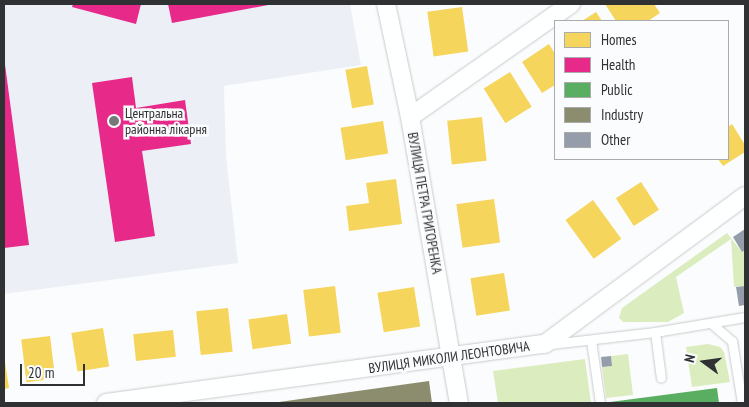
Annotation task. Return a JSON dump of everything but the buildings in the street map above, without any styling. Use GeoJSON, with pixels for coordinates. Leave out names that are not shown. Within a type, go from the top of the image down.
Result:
{"type":"FeatureCollection","features":[{"type":"Feature","properties":{"kind":"street","name":"ВУЛИЦЯ ПЕТРА ГРИГОРЕНКА"},"geometry":{"type":"LineString","coordinates":[[386,4],[410,117],[459,403]]}},
{"type":"Feature","properties":{"kind":"street"},"geometry":{"type":"LineString","coordinates":[[410,117],[571,4]]}},
{"type":"Feature","properties":{"kind":"street","name":"ВУЛИЦЯ МИКОЛИ ЛЕОНТОВИЧА"},"geometry":{"type":"LineString","coordinates":[[106,403],[545,344],[745,196]]}},
{"type":"Feature","properties":{"kind":"lane"},"geometry":{"type":"LineString","coordinates":[[545,344],[655,332],[745,316]]}},
{"type":"Feature","properties":{"kind":"lane"},"geometry":{"type":"LineString","coordinates":[[711,323],[732,341],[742,403]]}},
{"type":"Feature","properties":{"kind":"lane"},"geometry":{"type":"LineString","coordinates":[[655,332],[661,378]]}},
{"type":"Feature","properties":{"kind":"lane"},"geometry":{"type":"LineString","coordinates":[[591,340],[600,403]]}},
{"type":"Feature","properties":{"kind":"shaded area","name":"Центральна районна лікарня"},"geometry":{"type":"Polygon","coordinates":[[[4,4],[350,4],[361,65],[224,86],[226,156],[238,263],[4,294],[4,4]]]}},
{"type":"Feature","properties":{"kind":"green space"},"geometry":{"type":"Polygon","coordinates":[[[727,233],[742,252],[745,250],[745,286],[734,287],[731,239],[676,277],[684,313],[668,322],[623,322],[619,318],[622,308],[727,233]]]}},
{"type":"Feature","properties":{"kind":"green space"},"geometry":{"type":"Polygon","coordinates":[[[708,344],[720,347],[724,352],[730,382],[692,387],[686,347],[708,344]]]}},
{"type":"Feature","properties":{"kind":"green space"},"geometry":{"type":"Polygon","coordinates":[[[628,354],[633,395],[606,398],[602,367],[612,366],[611,356],[628,354]]]}},
{"type":"Feature","properties":{"kind":"green space"},"geometry":{"type":"Polygon","coordinates":[[[585,359],[591,403],[498,403],[493,371],[585,359]]]}},
{"type":"Feature","properties":{"kind":"place","name":"Центральна районна лікарня"},"geometry":{"type":"Point","coordinates":[114,121]}}]}
